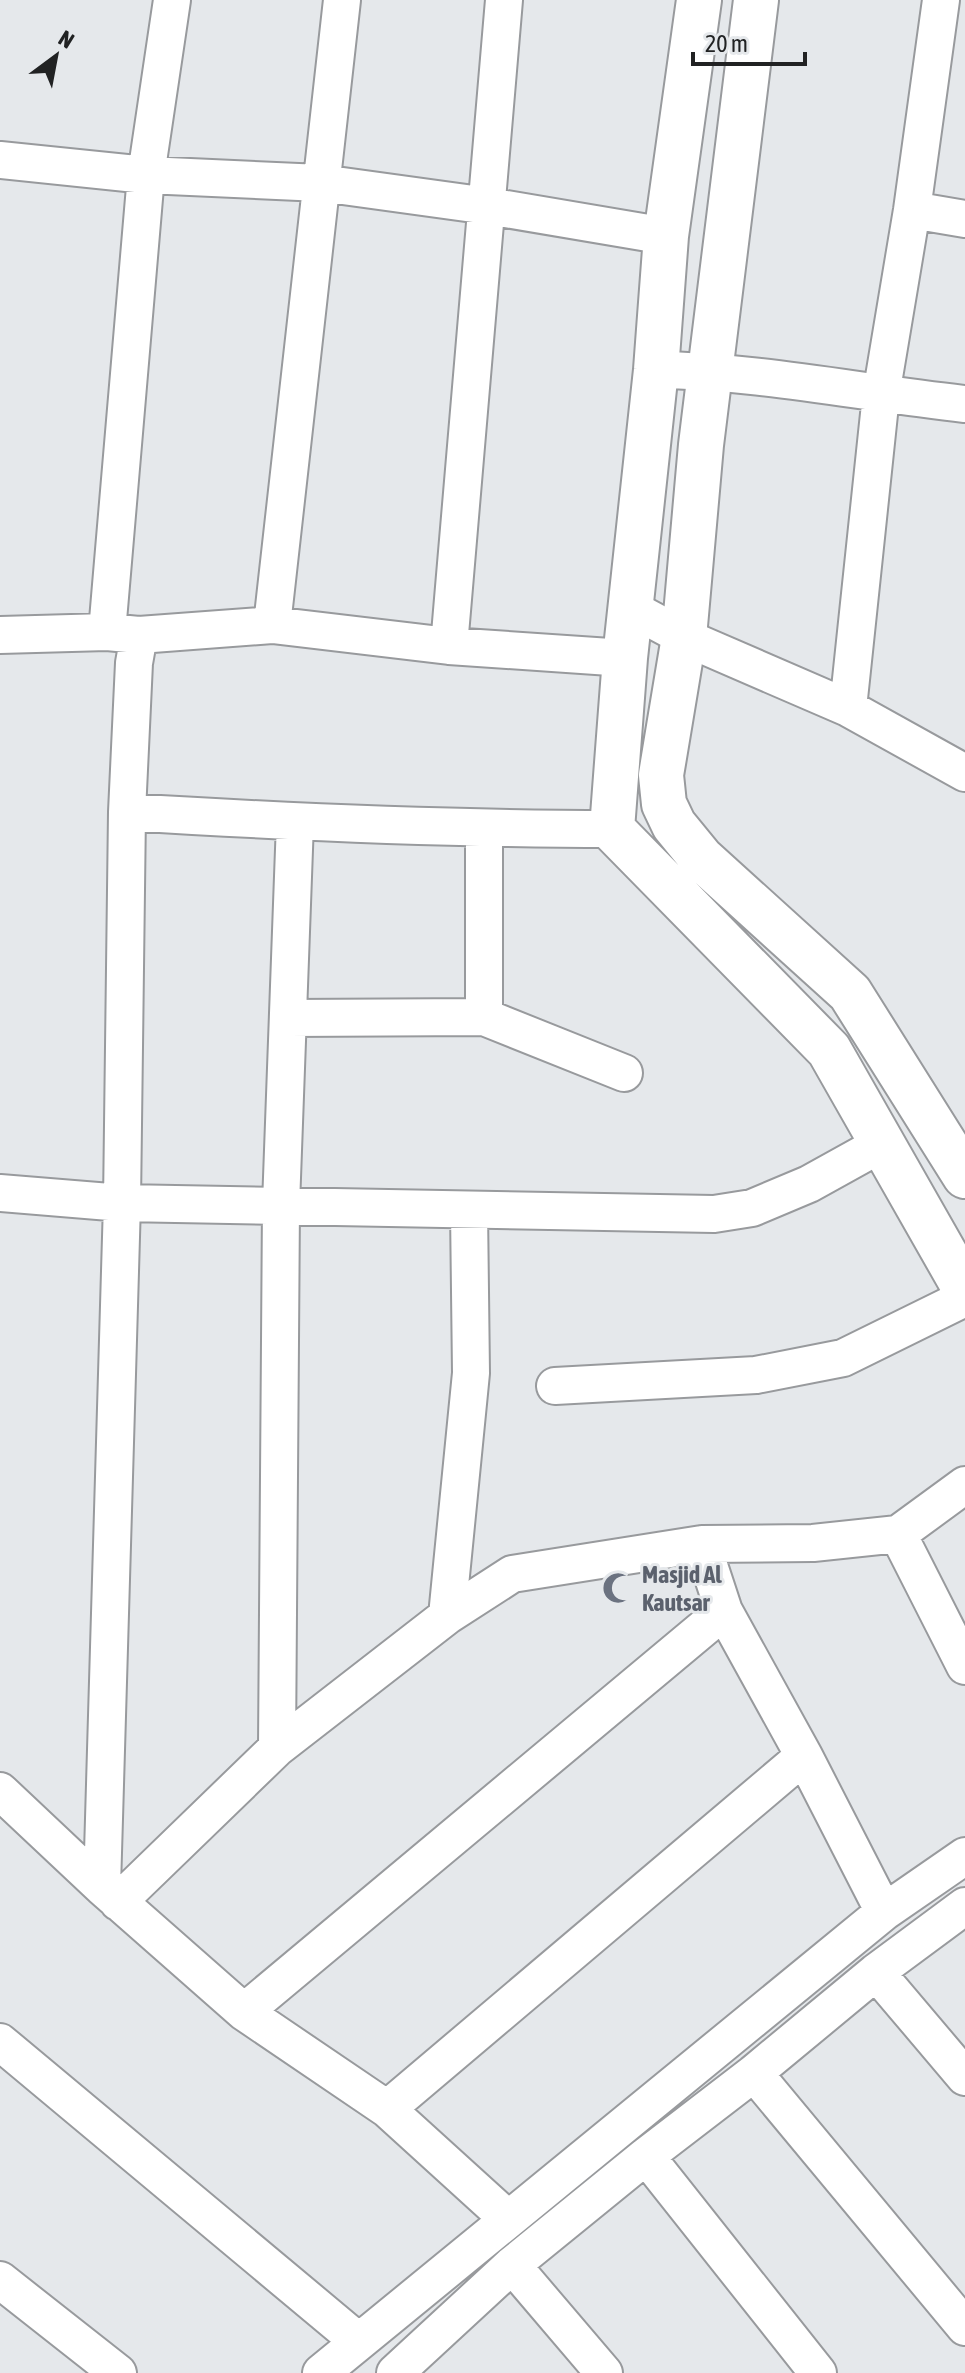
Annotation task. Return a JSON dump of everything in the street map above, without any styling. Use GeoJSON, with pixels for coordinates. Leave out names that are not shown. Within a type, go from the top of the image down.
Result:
{"type":"FeatureCollection","features":[{"type":"Feature","properties":{"kind":"street"},"geometry":{"type":"LineString","coordinates":[[110,1894],[127,812],[134,663],[123,634],[146,175],[172,0]]}},
{"type":"Feature","properties":{"kind":"street"},"geometry":{"type":"LineString","coordinates":[[272,625],[342,0]]}},
{"type":"Feature","properties":{"kind":"street"},"geometry":{"type":"LineString","coordinates":[[449,646],[504,0]]}},
{"type":"Feature","properties":{"kind":"street"},"geometry":{"type":"LineString","coordinates":[[612,829],[625,658],[656,370],[666,236],[699,0]]}},
{"type":"Feature","properties":{"kind":"street"},"geometry":{"type":"LineString","coordinates":[[756,0],[701,445],[684,637],[661,775],[664,804],[674,825],[701,858],[850,993],[965,1176]]}},
{"type":"Feature","properties":{"kind":"street"},"geometry":{"type":"LineString","coordinates":[[848,708],[881,395],[948,16]]}},
{"type":"Feature","properties":{"kind":"street"},"geometry":{"type":"LineString","coordinates":[[0,160],[146,175],[321,183],[488,206],[666,236]]}},
{"type":"Feature","properties":{"kind":"street"},"geometry":{"type":"LineString","coordinates":[[912,210],[965,219]]}},
{"type":"Feature","properties":{"kind":"street"},"geometry":{"type":"LineString","coordinates":[[656,370],[711,371],[965,404]]}},
{"type":"Feature","properties":{"kind":"street"},"geometry":{"type":"LineString","coordinates":[[630,608],[684,637],[848,708],[965,773]]}},
{"type":"Feature","properties":{"kind":"street"},"geometry":{"type":"LineString","coordinates":[[0,635],[123,634],[272,625],[449,646],[625,658]]}},
{"type":"Feature","properties":{"kind":"street"},"geometry":{"type":"LineString","coordinates":[[621,710],[670,714]]}},
{"type":"Feature","properties":{"kind":"street"},"geometry":{"type":"LineString","coordinates":[[127,812],[484,829],[612,829],[829,1050],[965,1289]]}},
{"type":"Feature","properties":{"kind":"street"},"geometry":{"type":"LineString","coordinates":[[277,1748],[281,1205],[295,822]]}},
{"type":"Feature","properties":{"kind":"street"},"geometry":{"type":"LineString","coordinates":[[484,829],[484,1017]]}},
{"type":"Feature","properties":{"kind":"street"},"geometry":{"type":"LineString","coordinates":[[288,1018],[484,1017],[624,1073]]}},
{"type":"Feature","properties":{"kind":"street"},"geometry":{"type":"LineString","coordinates":[[0,1193],[122,1203],[714,1214],[752,1208],[809,1184],[883,1143]]}},
{"type":"Feature","properties":{"kind":"street"},"geometry":{"type":"LineString","coordinates":[[447,1616],[471,1373],[469,1210]]}},
{"type":"Feature","properties":{"kind":"street"},"geometry":{"type":"LineString","coordinates":[[555,1386],[756,1375],[843,1358],[965,1298]]}},
{"type":"Feature","properties":{"kind":"street"},"geometry":{"type":"LineString","coordinates":[[110,1894],[277,1748],[447,1616],[512,1574],[702,1544],[813,1543],[898,1534],[965,1485]]}},
{"type":"Feature","properties":{"kind":"street"},"geometry":{"type":"LineString","coordinates":[[898,1534],[965,1666]]}},
{"type":"Feature","properties":{"kind":"street"},"geometry":{"type":"LineString","coordinates":[[702,1544],[724,1611],[804,1756],[884,1912]]}},
{"type":"Feature","properties":{"kind":"street"},"geometry":{"type":"LineString","coordinates":[[244,2012],[724,1611]]}},
{"type":"Feature","properties":{"kind":"street"},"geometry":{"type":"LineString","coordinates":[[387,2109],[804,1756]]}},
{"type":"Feature","properties":{"kind":"street"},"geometry":{"type":"LineString","coordinates":[[0,1791],[110,1894],[244,2012],[387,2109],[508,2219]]}},
{"type":"Feature","properties":{"kind":"street"},"geometry":{"type":"LineString","coordinates":[[321,2373],[884,1912],[965,1856]]}},
{"type":"Feature","properties":{"kind":"street"},"geometry":{"type":"LineString","coordinates":[[408,2369],[512,2265],[876,1972],[965,1906]]}},
{"type":"Feature","properties":{"kind":"street"},"geometry":{"type":"LineString","coordinates":[[876,1972],[965,2077]]}},
{"type":"Feature","properties":{"kind":"street"},"geometry":{"type":"LineString","coordinates":[[0,2042],[358,2341]]}},
{"type":"Feature","properties":{"kind":"street"},"geometry":{"type":"LineString","coordinates":[[754,2073],[965,2327]]}},
{"type":"Feature","properties":{"kind":"street"},"geometry":{"type":"LineString","coordinates":[[646,2156],[818,2373]]}},
{"type":"Feature","properties":{"kind":"street"},"geometry":{"type":"LineString","coordinates":[[512,2265],[604,2373]]}},
{"type":"Feature","properties":{"kind":"street"},"geometry":{"type":"LineString","coordinates":[[0,2280],[118,2373]]}},
{"type":"Feature","properties":{"kind":"place","name":"Masjid Al Kautsar"},"geometry":{"type":"Point","coordinates":[618,1588]}}]}
